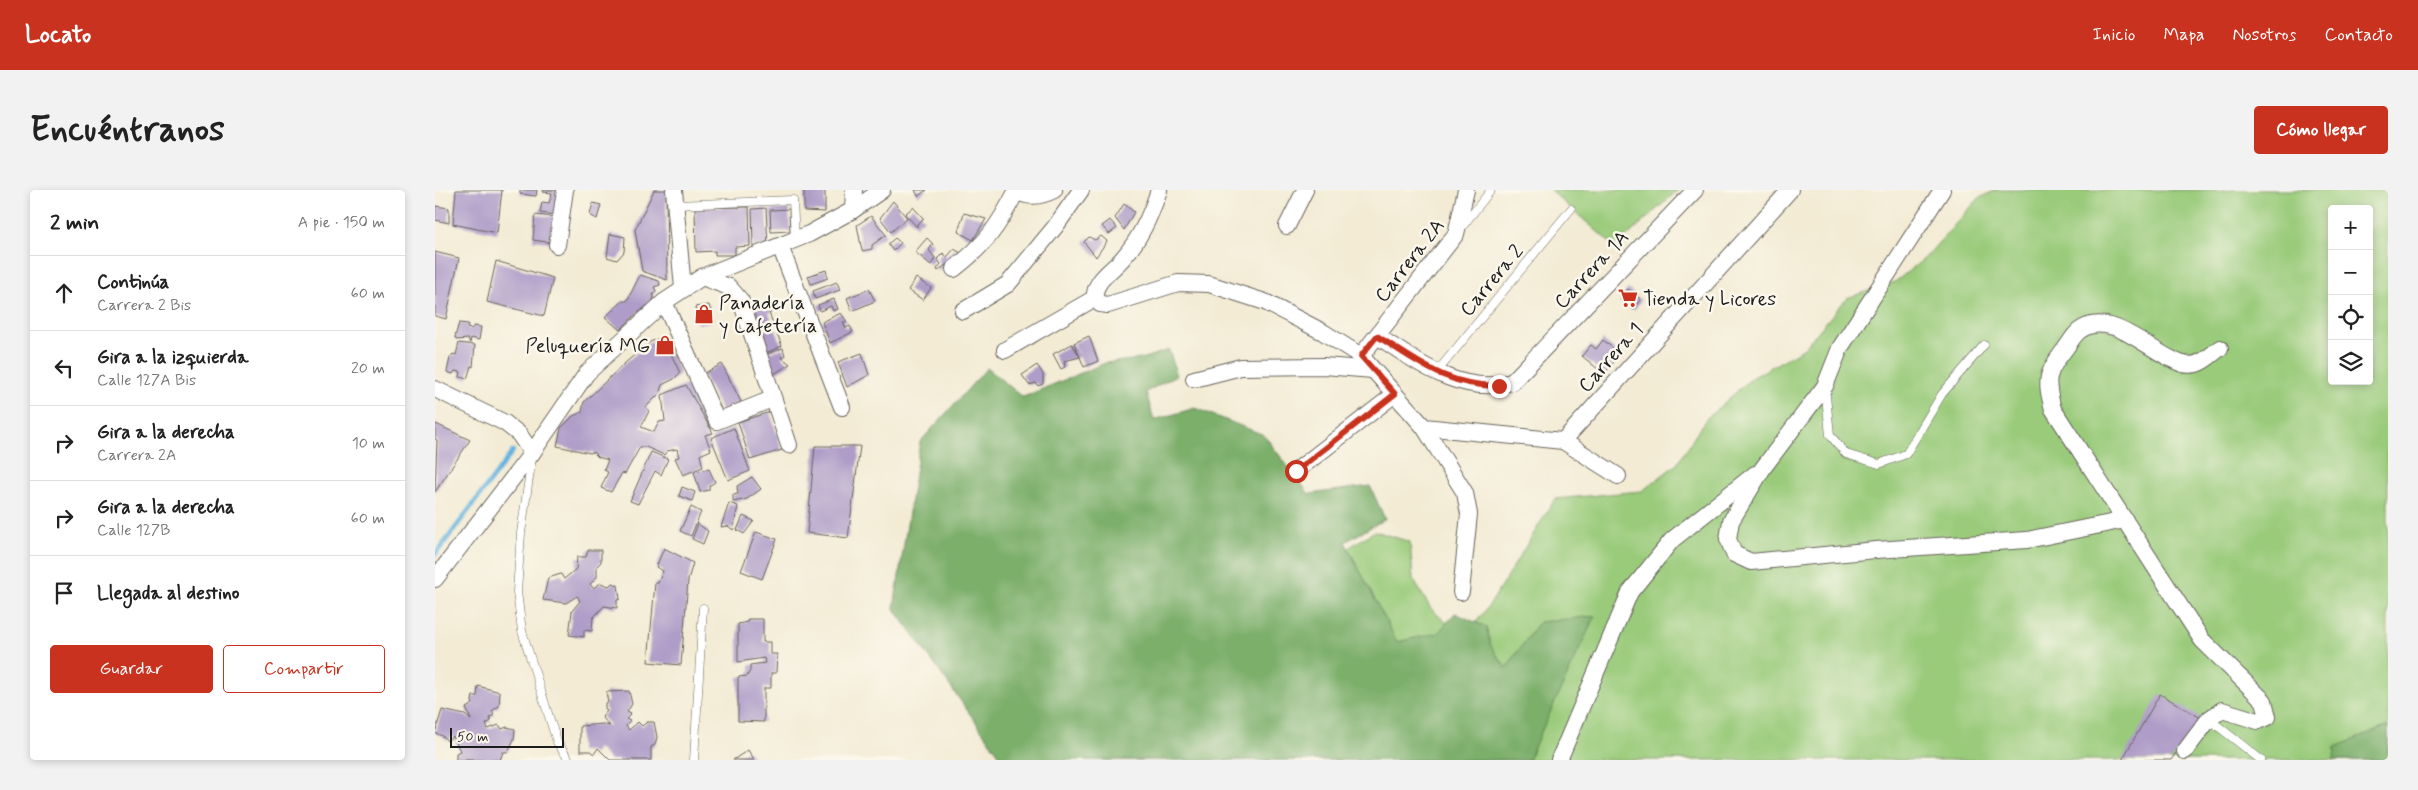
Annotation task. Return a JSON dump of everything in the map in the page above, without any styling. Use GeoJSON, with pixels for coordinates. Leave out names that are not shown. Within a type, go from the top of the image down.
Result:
{"type":"FeatureCollection","features":[{"type":"Feature","properties":{"kind":"street"},"geometry":{"type":"LineString","coordinates":[[557,245],[565,190]]}},
{"type":"Feature","properties":{"kind":"street"},"geometry":{"type":"LineString","coordinates":[[853,210],[854,190]]}},
{"type":"Feature","properties":{"kind":"street"},"geometry":{"type":"LineString","coordinates":[[435,579],[532,452],[587,373],[664,302],[702,276],[788,243],[853,210],[882,190]]}},
{"type":"Feature","properties":{"kind":"street"},"geometry":{"type":"LineString","coordinates":[[954,269],[979,249],[1001,223],[1017,190],[1022,194],[1035,195],[1054,190]]}},
{"type":"Feature","properties":{"kind":"street"},"geometry":{"type":"LineString","coordinates":[[963,311],[1008,284],[1055,228],[1081,190]]}},
{"type":"Feature","properties":{"kind":"street"},"geometry":{"type":"LineString","coordinates":[[1159,190],[1141,232],[1122,260],[1102,278],[1094,293],[1095,298],[1100,304],[1108,305],[1178,283],[1209,284],[1265,302],[1323,332],[1361,356],[1424,427],[1465,493],[1469,514],[1461,592]]}},
{"type":"Feature","properties":{"kind":"street"},"geometry":{"type":"LineString","coordinates":[[1287,226],[1305,190]]}},
{"type":"Feature","properties":{"kind":"street"},"geometry":{"type":"LineString","coordinates":[[1456,234],[1467,190]]}},
{"type":"Feature","properties":{"kind":"street","name":"Carrera 1A"},"geometry":{"type":"LineString","coordinates":[[1436,373],[1459,382],[1484,386],[1499,386],[1512,382],[1695,190]]}},
{"type":"Feature","properties":{"kind":"street","name":"Carrera 1"},"geometry":{"type":"LineString","coordinates":[[1563,440],[1790,190]]}},
{"type":"Feature","properties":{"kind":"street"},"geometry":{"type":"LineString","coordinates":[[1942,190],[1841,348],[1825,386],[1763,468],[1731,521],[1728,539],[1735,554],[1751,562],[1876,550],[2027,540],[2125,520]]}},
{"type":"Feature","properties":{"kind":"street"},"geometry":{"type":"LineString","coordinates":[[675,198],[683,288]]}},
{"type":"Feature","properties":{"kind":"street","name":"Carrera 2A"},"geometry":{"type":"LineString","coordinates":[[1361,356],[1456,234]]}},
{"type":"Feature","properties":{"kind":"street"},"geometry":{"type":"LineString","coordinates":[[788,243],[842,407]]}},
{"type":"Feature","properties":{"kind":"street"},"geometry":{"type":"LineString","coordinates":[[702,276],[729,286],[737,294],[789,445]]}},
{"type":"Feature","properties":{"kind":"street"},"geometry":{"type":"LineString","coordinates":[[1005,350],[1095,298]]}},
{"type":"Feature","properties":{"kind":"street"},"geometry":{"type":"LineString","coordinates":[[664,302],[717,421],[772,399]]}},
{"type":"Feature","properties":{"kind":"street"},"geometry":{"type":"LineString","coordinates":[[2185,751],[2209,719],[2222,710],[2258,721],[2269,717],[2264,701],[2202,640],[2053,409],[2047,388],[2051,368],[2078,332],[2092,324],[2112,326],[2183,364],[2199,364],[2220,348]]}},
{"type":"Feature","properties":{"kind":"street"},"geometry":{"type":"LineString","coordinates":[[1377,336],[1436,373]]}},
{"type":"Feature","properties":{"kind":"street"},"geometry":{"type":"LineString","coordinates":[[1194,379],[1241,367],[1324,366],[1373,370]]}},
{"type":"Feature","properties":{"kind":"street"},"geometry":{"type":"LineString","coordinates":[[435,389],[505,423],[519,434],[532,452]]}},
{"type":"Feature","properties":{"kind":"street"},"geometry":{"type":"LineString","coordinates":[[1296,471],[1395,394]]}},
{"type":"Feature","properties":{"kind":"street"},"geometry":{"type":"LineString","coordinates":[[1424,427],[1563,440],[1618,476]]}},
{"type":"Feature","properties":{"kind":"street"},"geometry":{"type":"LineString","coordinates":[[1559,760],[1630,592],[1672,540],[1763,468]]}},
{"type":"Feature","properties":{"kind":"lane","name":"Carrera 2A"},"geometry":{"type":"LineString","coordinates":[[1456,234],[1491,190]]}},
{"type":"Feature","properties":{"kind":"lane"},"geometry":{"type":"LineString","coordinates":[[675,198],[793,200],[788,243]]}},
{"type":"Feature","properties":{"kind":"lane","name":"Carrera 2"},"geometry":{"type":"LineString","coordinates":[[1436,373],[1571,209]]}},
{"type":"Feature","properties":{"kind":"lane"},"geometry":{"type":"LineString","coordinates":[[1825,386],[1830,435],[1846,454],[1879,464],[1906,454],[1942,394],[1984,345]]}},
{"type":"Feature","properties":{"kind":"lane"},"geometry":{"type":"LineString","coordinates":[[532,452],[531,473],[521,533],[517,592],[522,630],[557,742],[569,760]]}},
{"type":"Feature","properties":{"kind":"lane"},"geometry":{"type":"LineString","coordinates":[[694,760],[703,608]]}},
{"type":"Feature","properties":{"kind":"lane"},"geometry":{"type":"LineString","coordinates":[[2209,719],[2261,760]]}},
{"type":"Feature","properties":{"kind":"green space"},"geometry":{"type":"Polygon","coordinates":[[[1550,190],[1678,190],[1615,247],[1550,190]]]}},
{"type":"Feature","properties":{"kind":"green space"},"geometry":{"type":"Polygon","coordinates":[[[1995,190],[2388,190],[2388,760],[1087,760],[1342,552],[1375,531],[1410,542],[1413,579],[1431,609],[1464,638],[1491,603],[1555,499],[1642,491],[1677,464],[1706,419],[1752,378],[1803,349],[1847,298],[1895,282],[1925,258],[1978,199],[1995,190]]]}},
{"type":"Feature","properties":{"kind":"green space"},"geometry":{"type":"Polygon","coordinates":[[[1169,350],[1177,375],[1146,392],[1154,420],[1195,408],[1264,435],[1309,494],[1370,486],[1385,519],[1345,542],[1397,642],[1438,633],[1455,613],[1486,627],[1491,646],[1506,668],[1539,622],[1595,616],[1528,760],[1003,760],[894,608],[920,442],[987,368],[1023,397],[1105,363],[1141,359],[1169,350]]]}},
{"type":"Feature","properties":{"kind":"green space"},"geometry":{"type":"Polygon","coordinates":[[[2388,726],[2388,760],[2334,760],[2335,747],[2388,726]]]}},
{"type":"Feature","properties":{"kind":"building"},"geometry":{"type":"Polygon","coordinates":[[[456,190],[502,190],[497,233],[453,224],[456,190]]]}},
{"type":"Feature","properties":{"kind":"building"},"geometry":{"type":"Polygon","coordinates":[[[520,190],[537,190],[536,196],[520,194],[520,190]]]}},
{"type":"Feature","properties":{"kind":"building"},"geometry":{"type":"Polygon","coordinates":[[[543,190],[561,190],[557,215],[540,213],[542,202],[549,203],[552,193],[543,192],[543,190]]]}},
{"type":"Feature","properties":{"kind":"building"},"geometry":{"type":"Polygon","coordinates":[[[654,190],[666,190],[667,280],[642,271],[635,230],[654,190]]]}},
{"type":"Feature","properties":{"kind":"building"},"geometry":{"type":"Polygon","coordinates":[[[804,190],[825,190],[825,212],[804,211],[804,190]]]}},
{"type":"Feature","properties":{"kind":"building"},"geometry":{"type":"Polygon","coordinates":[[[915,190],[927,190],[918,196],[915,190]]]}},
{"type":"Feature","properties":{"kind":"building"},"geometry":{"type":"Polygon","coordinates":[[[893,201],[907,218],[891,232],[880,218],[893,201]]]}},
{"type":"Feature","properties":{"kind":"building"},"geometry":{"type":"Polygon","coordinates":[[[593,203],[601,205],[597,219],[590,215],[593,203]]]}},
{"type":"Feature","properties":{"kind":"building"},"geometry":{"type":"Polygon","coordinates":[[[1124,204],[1134,212],[1124,230],[1115,218],[1124,204]]]}},
{"type":"Feature","properties":{"kind":"building"},"geometry":{"type":"Polygon","coordinates":[[[435,206],[449,208],[449,223],[435,220],[435,206]]]}},
{"type":"Feature","properties":{"kind":"building"},"geometry":{"type":"Polygon","coordinates":[[[749,207],[750,246],[735,247],[735,255],[715,255],[715,251],[696,252],[695,208],[749,207]]]}},
{"type":"Feature","properties":{"kind":"building"},"geometry":{"type":"Polygon","coordinates":[[[913,207],[924,219],[917,224],[917,227],[905,214],[913,207]]]}},
{"type":"Feature","properties":{"kind":"building"},"geometry":{"type":"Polygon","coordinates":[[[766,208],[768,246],[753,247],[752,209],[766,208]]]}},
{"type":"Feature","properties":{"kind":"building"},"geometry":{"type":"Polygon","coordinates":[[[789,209],[790,231],[771,232],[770,210],[789,209]]]}},
{"type":"Feature","properties":{"kind":"building"},"geometry":{"type":"Polygon","coordinates":[[[964,213],[986,219],[973,240],[958,232],[964,213]]]}},
{"type":"Feature","properties":{"kind":"building"},"geometry":{"type":"Polygon","coordinates":[[[535,215],[556,217],[554,243],[533,240],[535,215]]]}},
{"type":"Feature","properties":{"kind":"building"},"geometry":{"type":"Polygon","coordinates":[[[871,216],[886,235],[872,245],[872,249],[862,251],[857,225],[871,216]]]}},
{"type":"Feature","properties":{"kind":"building"},"geometry":{"type":"Polygon","coordinates":[[[1110,220],[1117,228],[1109,234],[1102,226],[1110,220]]]}},
{"type":"Feature","properties":{"kind":"building"},"geometry":{"type":"Polygon","coordinates":[[[610,234],[625,237],[624,252],[617,260],[607,257],[610,234]]]}},
{"type":"Feature","properties":{"kind":"building"},"geometry":{"type":"Polygon","coordinates":[[[1101,236],[1107,241],[1096,257],[1084,242],[1089,237],[1095,240],[1101,236]]]}},
{"type":"Feature","properties":{"kind":"building"},"geometry":{"type":"Polygon","coordinates":[[[895,238],[901,243],[893,251],[888,244],[895,238]]]}},
{"type":"Feature","properties":{"kind":"building"},"geometry":{"type":"Polygon","coordinates":[[[927,238],[933,244],[929,250],[935,258],[931,265],[915,252],[927,238]]]}},
{"type":"Feature","properties":{"kind":"building"},"geometry":{"type":"Polygon","coordinates":[[[954,249],[961,253],[938,271],[937,269],[941,264],[937,259],[943,253],[947,257],[954,249]]]}},
{"type":"Feature","properties":{"kind":"building"},"geometry":{"type":"Polygon","coordinates":[[[435,252],[459,258],[446,319],[435,316],[435,252]]]}},
{"type":"Feature","properties":{"kind":"building"},"geometry":{"type":"Polygon","coordinates":[[[496,261],[553,278],[544,316],[487,302],[496,261]]]}},
{"type":"Feature","properties":{"kind":"building"},"geometry":{"type":"Polygon","coordinates":[[[826,270],[828,278],[811,284],[808,276],[826,270]]]}},
{"type":"Feature","properties":{"kind":"building"},"geometry":{"type":"Polygon","coordinates":[[[640,275],[659,281],[660,285],[654,287],[656,291],[653,295],[651,306],[648,305],[620,330],[605,317],[623,301],[627,301],[640,275]]]}},
{"type":"Feature","properties":{"kind":"building"},"geometry":{"type":"Polygon","coordinates":[[[916,278],[931,288],[923,300],[908,290],[916,278]]]}},
{"type":"Feature","properties":{"kind":"building"},"geometry":{"type":"Polygon","coordinates":[[[837,282],[840,290],[815,299],[813,291],[837,282]]]}},
{"type":"Feature","properties":{"kind":"building"},"geometry":{"type":"Polygon","coordinates":[[[869,289],[875,301],[852,311],[847,298],[869,289]]]}},
{"type":"Feature","properties":{"kind":"building"},"geometry":{"type":"Polygon","coordinates":[[[1628,289],[1641,300],[1634,310],[1620,299],[1628,289]]]}},
{"type":"Feature","properties":{"kind":"building"},"geometry":{"type":"Polygon","coordinates":[[[834,299],[838,309],[833,311],[831,306],[820,311],[818,305],[834,299]]]}},
{"type":"Feature","properties":{"kind":"building"},"geometry":{"type":"Polygon","coordinates":[[[769,304],[772,312],[769,313],[782,346],[763,354],[750,311],[769,304]]]}},
{"type":"Feature","properties":{"kind":"building","name":"Panadería y Cafetería"},"geometry":{"type":"Polygon","coordinates":[[[709,305],[713,321],[698,324],[695,307],[709,305]]]}},
{"type":"Feature","properties":{"kind":"building"},"geometry":{"type":"Polygon","coordinates":[[[841,313],[847,322],[843,322],[846,328],[850,326],[853,332],[830,343],[822,322],[841,313]]]}},
{"type":"Feature","properties":{"kind":"building"},"geometry":{"type":"Polygon","coordinates":[[[459,323],[468,324],[467,328],[471,329],[474,326],[481,327],[479,340],[471,338],[470,343],[468,339],[456,340],[455,337],[459,323]]]}},
{"type":"Feature","properties":{"kind":"building"},"geometry":{"type":"Polygon","coordinates":[[[1089,336],[1098,361],[1084,367],[1074,343],[1089,336]]]}},
{"type":"Feature","properties":{"kind":"building"},"geometry":{"type":"Polygon","coordinates":[[[663,337],[680,373],[674,379],[662,385],[659,394],[646,407],[649,411],[641,427],[654,432],[659,422],[665,421],[662,395],[686,385],[713,433],[705,435],[711,450],[700,455],[703,467],[683,475],[675,458],[679,457],[677,449],[667,451],[664,455],[646,447],[640,447],[625,474],[622,473],[611,492],[601,488],[608,472],[604,470],[608,460],[598,457],[593,452],[557,446],[561,428],[573,416],[582,412],[584,402],[625,363],[650,342],[663,337]]]}},
{"type":"Feature","properties":{"kind":"building"},"geometry":{"type":"Polygon","coordinates":[[[1603,340],[1620,354],[1604,374],[1582,356],[1591,345],[1596,349],[1603,340]]]}},
{"type":"Feature","properties":{"kind":"building"},"geometry":{"type":"Polygon","coordinates":[[[459,343],[475,345],[473,367],[471,366],[467,379],[460,377],[461,372],[455,371],[453,374],[447,372],[450,358],[453,354],[456,355],[459,343]]]}},
{"type":"Feature","properties":{"kind":"building"},"geometry":{"type":"Polygon","coordinates":[[[1072,344],[1080,357],[1064,361],[1065,367],[1061,369],[1053,354],[1072,344]]]}},
{"type":"Feature","properties":{"kind":"building"},"geometry":{"type":"Polygon","coordinates":[[[783,348],[785,356],[781,357],[790,364],[774,374],[764,355],[783,348]]]}},
{"type":"Feature","properties":{"kind":"building"},"geometry":{"type":"Polygon","coordinates":[[[862,353],[869,375],[847,387],[838,362],[862,353]]]}},
{"type":"Feature","properties":{"kind":"building"},"geometry":{"type":"Polygon","coordinates":[[[722,364],[741,402],[722,412],[703,374],[722,364]]]}},
{"type":"Feature","properties":{"kind":"building"},"geometry":{"type":"Polygon","coordinates":[[[1037,365],[1043,374],[1043,384],[1038,386],[1036,383],[1029,385],[1022,375],[1037,365]]]}},
{"type":"Feature","properties":{"kind":"building"},"geometry":{"type":"Polygon","coordinates":[[[770,412],[782,450],[750,460],[738,422],[770,412]]]}},
{"type":"Feature","properties":{"kind":"building"},"geometry":{"type":"Polygon","coordinates":[[[436,424],[470,440],[435,492],[437,440],[435,439],[436,424]]]}},
{"type":"Feature","properties":{"kind":"building"},"geometry":{"type":"Polygon","coordinates":[[[734,428],[750,471],[728,480],[711,438],[734,428]]]}},
{"type":"Feature","properties":{"kind":"building"},"geometry":{"type":"Polygon","coordinates":[[[815,446],[860,446],[848,538],[807,533],[815,446]]]}},
{"type":"Feature","properties":{"kind":"building"},"geometry":{"type":"Polygon","coordinates":[[[651,452],[668,459],[661,475],[655,471],[638,504],[630,501],[651,452]]]}},
{"type":"Feature","properties":{"kind":"building"},"geometry":{"type":"Polygon","coordinates":[[[709,469],[715,482],[709,486],[709,490],[700,492],[694,472],[709,469]]]}},
{"type":"Feature","properties":{"kind":"building"},"geometry":{"type":"Polygon","coordinates":[[[752,477],[761,489],[747,499],[733,502],[733,495],[738,494],[737,486],[752,477]]]}},
{"type":"Feature","properties":{"kind":"building"},"geometry":{"type":"Polygon","coordinates":[[[682,487],[695,492],[692,501],[679,496],[682,487]]]}},
{"type":"Feature","properties":{"kind":"building"},"geometry":{"type":"Polygon","coordinates":[[[729,503],[738,506],[733,530],[728,526],[721,527],[729,503]]]}},
{"type":"Feature","properties":{"kind":"building"},"geometry":{"type":"Polygon","coordinates":[[[691,507],[701,512],[691,536],[680,531],[691,507]]]}},
{"type":"Feature","properties":{"kind":"building"},"geometry":{"type":"Polygon","coordinates":[[[743,516],[754,521],[744,534],[737,530],[743,516]]]}},
{"type":"Feature","properties":{"kind":"building"},"geometry":{"type":"Polygon","coordinates":[[[698,524],[708,531],[703,544],[692,539],[698,524]]]}},
{"type":"Feature","properties":{"kind":"building"},"geometry":{"type":"Polygon","coordinates":[[[756,532],[777,539],[762,579],[741,571],[756,532]]]}},
{"type":"Feature","properties":{"kind":"building"},"geometry":{"type":"Polygon","coordinates":[[[664,548],[693,563],[688,580],[681,665],[648,662],[655,583],[658,583],[663,571],[656,567],[664,548]]]}},
{"type":"Feature","properties":{"kind":"building"},"geometry":{"type":"Polygon","coordinates":[[[588,550],[601,550],[601,562],[597,566],[597,577],[590,584],[593,588],[601,583],[609,586],[612,583],[618,585],[620,599],[617,600],[617,608],[604,606],[593,618],[592,631],[584,630],[584,637],[569,635],[572,611],[580,601],[577,596],[566,603],[543,600],[548,578],[561,574],[564,579],[576,569],[577,557],[586,557],[588,550]]]}},
{"type":"Feature","properties":{"kind":"building"},"geometry":{"type":"Polygon","coordinates":[[[748,619],[763,619],[763,642],[770,642],[770,654],[777,654],[776,673],[771,673],[771,688],[764,688],[764,722],[738,721],[738,677],[747,676],[750,671],[750,665],[765,663],[764,658],[738,662],[738,624],[747,622],[748,619]]]}},
{"type":"Feature","properties":{"kind":"building"},"geometry":{"type":"Polygon","coordinates":[[[478,686],[500,692],[499,706],[492,711],[494,715],[489,718],[491,721],[486,724],[488,729],[499,725],[502,729],[507,727],[515,729],[514,739],[508,752],[503,752],[500,760],[456,760],[456,753],[460,751],[453,736],[447,741],[444,737],[435,733],[442,710],[465,715],[471,720],[466,708],[473,704],[473,696],[477,696],[478,686]]]}},
{"type":"Feature","properties":{"kind":"building"},"geometry":{"type":"Polygon","coordinates":[[[629,691],[632,704],[627,712],[631,714],[626,719],[630,721],[626,726],[629,730],[638,722],[642,726],[647,722],[654,722],[657,737],[655,745],[651,747],[651,760],[610,760],[598,748],[594,754],[590,751],[580,751],[580,726],[603,724],[610,726],[602,717],[607,711],[605,708],[605,703],[608,702],[606,692],[629,691]]]}},
{"type":"Feature","properties":{"kind":"building"},"geometry":{"type":"Polygon","coordinates":[[[2160,694],[2201,718],[2171,760],[2122,760],[2160,694]]]}},
{"type":"Feature","properties":{"kind":"building"},"geometry":{"type":"Polygon","coordinates":[[[748,750],[754,760],[733,760],[748,750]]]}},
{"type":"Feature","properties":{"kind":"waterway"},"geometry":{"type":"LineString","coordinates":[[435,555],[513,451]]}},
{"type":"Feature","properties":{"kind":"place","name":"Tienda y Licores"},"geometry":{"type":"Point","coordinates":[1628,298]}},
{"type":"Feature","properties":{"kind":"place","name":"Panadería y Cafetería"},"geometry":{"type":"Point","coordinates":[704,314]}},
{"type":"Feature","properties":{"kind":"place","name":"Peluquería MG"},"geometry":{"type":"Point","coordinates":[665,345]}},
{"type":"Feature","properties":{"kind":"route"},"geometry":{"type":"LineString","coordinates":[[1296,471],[1395,394],[1361,356],[1377,336],[1436,373],[1459,382],[1499,386]]}}]}
